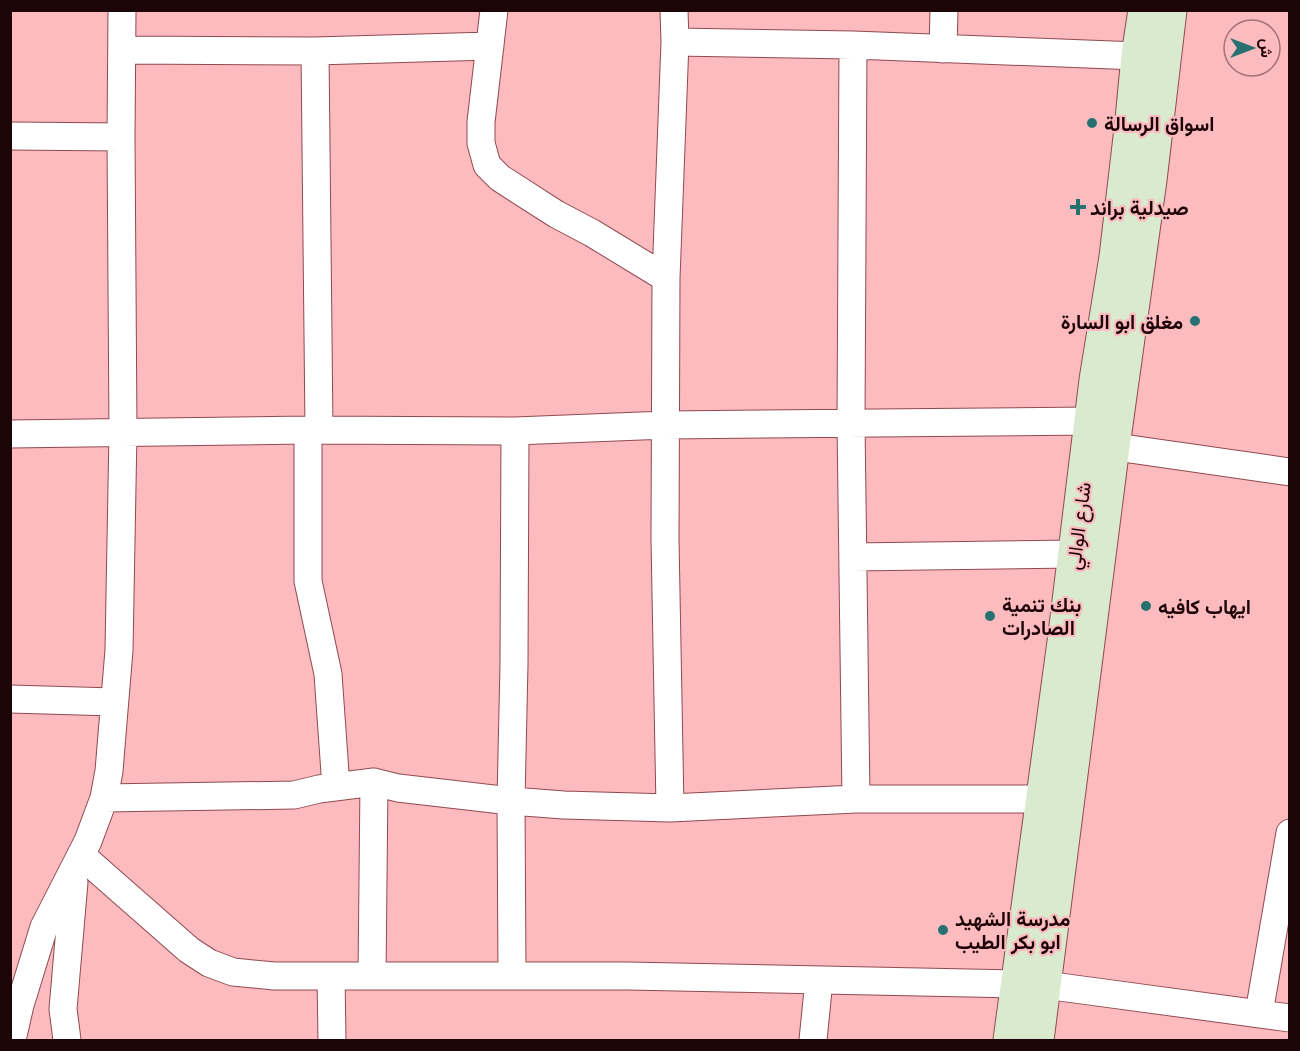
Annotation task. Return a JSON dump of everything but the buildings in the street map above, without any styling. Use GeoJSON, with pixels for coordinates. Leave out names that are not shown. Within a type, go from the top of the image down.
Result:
{"type":"FeatureCollection","features":[{"type":"Feature","properties":{"kind":"street"},"geometry":{"type":"LineString","coordinates":[[12,1041],[20,1005],[44,927],[79,862],[104,798],[109,771],[118,650],[123,432],[122,10]]}},
{"type":"Feature","properties":{"kind":"street"},"geometry":{"type":"LineString","coordinates":[[494,10],[481,122],[481,143],[487,165],[500,178],[556,214],[666,278]]}},
{"type":"Feature","properties":{"kind":"street"},"geometry":{"type":"LineString","coordinates":[[670,808],[665,539],[666,278],[675,42],[674,10]]}},
{"type":"Feature","properties":{"kind":"street"},"geometry":{"type":"LineString","coordinates":[[943,49],[944,10]]}},
{"type":"Feature","properties":{"kind":"street","name":"شارع الوالي"},"geometry":{"type":"LineString","coordinates":[[1010,1041],[1031,985],[1097,437],[1138,56],[1145,10]]}},
{"type":"Feature","properties":{"kind":"street","name":"شارع الوالي"},"geometry":{"type":"LineString","coordinates":[[1037,1041],[1031,985],[1042,799],[1075,554],[1150,180],[1170,10]]}},
{"type":"Feature","properties":{"kind":"street"},"geometry":{"type":"LineString","coordinates":[[675,42],[853,45],[1138,56]]}},
{"type":"Feature","properties":{"kind":"street"},"geometry":{"type":"LineString","coordinates":[[853,45],[851,423],[856,799]]}},
{"type":"Feature","properties":{"kind":"street"},"geometry":{"type":"LineString","coordinates":[[122,50],[315,51],[490,46]]}},
{"type":"Feature","properties":{"kind":"street"},"geometry":{"type":"LineString","coordinates":[[315,51],[313,430],[308,581],[328,674],[336,787]]}},
{"type":"Feature","properties":{"kind":"street"},"geometry":{"type":"LineString","coordinates":[[10,136],[121,137]]}},
{"type":"Feature","properties":{"kind":"street"},"geometry":{"type":"LineString","coordinates":[[10,434],[313,430],[515,431],[666,425],[851,423],[1097,437],[1290,472]]}},
{"type":"Feature","properties":{"kind":"street"},"geometry":{"type":"LineString","coordinates":[[512,976],[511,801],[515,431]]}},
{"type":"Feature","properties":{"kind":"street"},"geometry":{"type":"LineString","coordinates":[[853,557],[1075,554]]}},
{"type":"Feature","properties":{"kind":"street"},"geometry":{"type":"LineString","coordinates":[[10,699],[114,702]]}},
{"type":"Feature","properties":{"kind":"street"},"geometry":{"type":"LineString","coordinates":[[372,976],[375,782]]}},
{"type":"Feature","properties":{"kind":"street"},"geometry":{"type":"LineString","coordinates":[[104,798],[294,795],[375,782],[398,788],[511,801],[670,808],[856,799],[1042,799]]}},
{"type":"Feature","properties":{"kind":"street"},"geometry":{"type":"LineString","coordinates":[[1259,1013],[1290,834]]}},
{"type":"Feature","properties":{"kind":"street"},"geometry":{"type":"LineString","coordinates":[[79,862],[189,950],[209,963],[232,972],[274,976],[627,976],[1031,985],[1290,1018]]}},
{"type":"Feature","properties":{"kind":"street"},"geometry":{"type":"LineString","coordinates":[[67,1041],[63,1009],[79,862]]}},
{"type":"Feature","properties":{"kind":"street"},"geometry":{"type":"LineString","coordinates":[[332,976],[332,1041]]}},
{"type":"Feature","properties":{"kind":"street"},"geometry":{"type":"LineString","coordinates":[[813,1041],[819,980]]}},
{"type":"Feature","properties":{"kind":"place","name":"اسواق الرسالة"},"geometry":{"type":"Point","coordinates":[1092,123]}},
{"type":"Feature","properties":{"kind":"place","name":"صيدلية براند"},"geometry":{"type":"Point","coordinates":[1078,207]}},
{"type":"Feature","properties":{"kind":"place","name":"مغلق ابو السارة"},"geometry":{"type":"Point","coordinates":[1195,321]}},
{"type":"Feature","properties":{"kind":"place","name":"ايهاب كافيه"},"geometry":{"type":"Point","coordinates":[1146,606]}},
{"type":"Feature","properties":{"kind":"place","name":"بنك تنمية الصادرات"},"geometry":{"type":"Point","coordinates":[990,616]}},
{"type":"Feature","properties":{"kind":"place","name":"مدرسة الشهيد ابو بكر الطيب"},"geometry":{"type":"Point","coordinates":[943,930]}}]}
